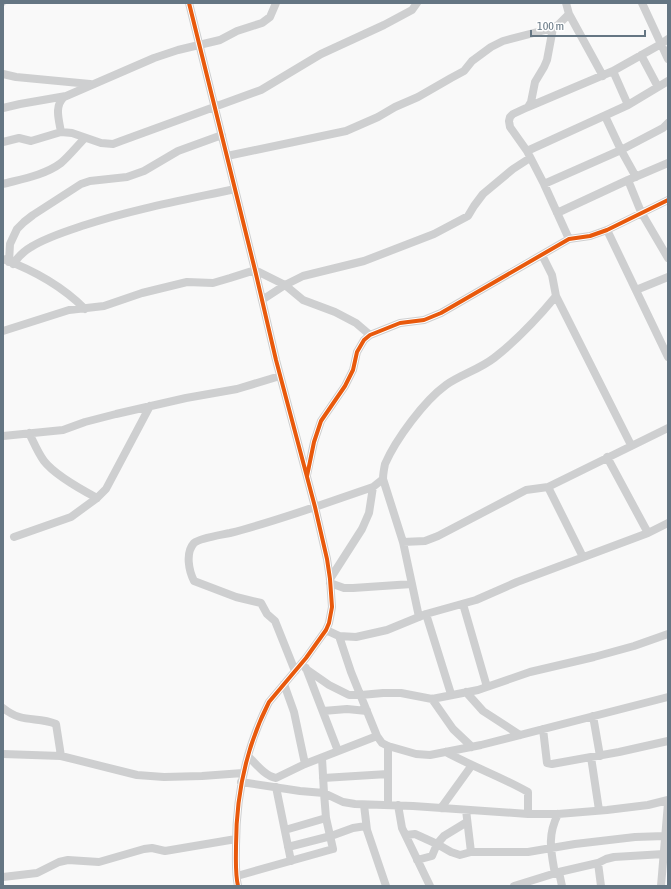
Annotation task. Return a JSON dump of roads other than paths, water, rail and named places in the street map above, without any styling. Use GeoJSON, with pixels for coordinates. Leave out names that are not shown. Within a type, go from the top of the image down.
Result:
{"type":"FeatureCollection","features":[{"type":"Feature","properties":{"kind":"street"},"geometry":{"type":"LineString","coordinates":[[189,3],[280,376],[315,507],[327,559],[332,607],[326,630],[305,665],[295,671],[269,702],[248,756],[241,782],[238,802],[236,839],[238,886]]}},
{"type":"Feature","properties":{"kind":"street"},"geometry":{"type":"LineString","coordinates":[[3,108],[66,96],[154,58],[220,40],[237,31],[262,23],[270,18],[276,3]]}},
{"type":"Feature","properties":{"kind":"street"},"geometry":{"type":"LineString","coordinates":[[3,142],[19,138],[32,141],[61,132],[72,133],[101,143],[113,144],[261,90],[321,54],[384,25],[412,10],[417,3]]}},
{"type":"Feature","properties":{"kind":"street"},"geometry":{"type":"LineString","coordinates":[[566,3],[569,14],[602,76]]}},
{"type":"Feature","properties":{"kind":"street"},"geometry":{"type":"LineString","coordinates":[[643,4],[668,59]]}},
{"type":"Feature","properties":{"kind":"street"},"geometry":{"type":"LineString","coordinates":[[227,156],[346,131],[418,97],[464,71],[472,61],[491,47],[558,26],[569,14]]}},
{"type":"Feature","properties":{"kind":"street"},"geometry":{"type":"LineString","coordinates":[[528,107],[531,102],[535,82],[547,60],[552,28]]}},
{"type":"Feature","properties":{"kind":"street"},"geometry":{"type":"LineString","coordinates":[[569,239],[544,184],[529,155],[510,127],[509,121],[514,114],[602,76],[668,39]]}},
{"type":"Feature","properties":{"kind":"street"},"geometry":{"type":"LineString","coordinates":[[641,55],[658,87]]}},
{"type":"Feature","properties":{"kind":"street"},"geometry":{"type":"LineString","coordinates":[[612,71],[628,105]]}},
{"type":"Feature","properties":{"kind":"street"},"geometry":{"type":"LineString","coordinates":[[3,74],[16,77],[93,84]]}},
{"type":"Feature","properties":{"kind":"street"},"geometry":{"type":"LineString","coordinates":[[262,300],[285,285],[303,276],[364,261],[434,234],[468,216],[483,194],[529,155],[628,105],[668,81]]}},
{"type":"Feature","properties":{"kind":"street"},"geometry":{"type":"LineString","coordinates":[[61,132],[58,109],[62,99],[66,96]]}},
{"type":"Feature","properties":{"kind":"street"},"geometry":{"type":"LineString","coordinates":[[605,116],[632,178],[641,212],[668,258]]}},
{"type":"Feature","properties":{"kind":"street"},"geometry":{"type":"LineString","coordinates":[[544,184],[621,150],[668,124]]}},
{"type":"Feature","properties":{"kind":"street"},"geometry":{"type":"LineString","coordinates":[[9,262],[10,244],[17,229],[28,218],[81,184],[90,181],[127,177],[144,171],[178,150],[222,135]]}},
{"type":"Feature","properties":{"kind":"street"},"geometry":{"type":"LineString","coordinates":[[3,184],[48,170],[65,159],[85,138]]}},
{"type":"Feature","properties":{"kind":"street"},"geometry":{"type":"LineString","coordinates":[[557,212],[632,178],[667,165]]}},
{"type":"Feature","properties":{"kind":"street"},"geometry":{"type":"LineString","coordinates":[[9,262],[30,247],[70,230],[130,211],[235,189]]}},
{"type":"Feature","properties":{"kind":"street"},"geometry":{"type":"LineString","coordinates":[[307,478],[314,442],[321,421],[345,386],[353,370],[357,352],[364,340],[370,335],[400,323],[424,320],[441,313],[466,297],[569,239],[590,236],[607,230],[668,200]]}},
{"type":"Feature","properties":{"kind":"street"},"geometry":{"type":"LineString","coordinates":[[607,230],[667,354]]}},
{"type":"Feature","properties":{"kind":"street"},"geometry":{"type":"LineString","coordinates":[[542,255],[552,275],[556,296],[631,445]]}},
{"type":"Feature","properties":{"kind":"street"},"geometry":{"type":"LineString","coordinates":[[9,262],[55,284],[75,298],[85,309]]}},
{"type":"Feature","properties":{"kind":"street"},"geometry":{"type":"LineString","coordinates":[[3,331],[69,310],[104,306],[142,293],[187,282],[213,282],[255,270],[285,285],[303,300],[335,312],[356,323],[370,335]]}},
{"type":"Feature","properties":{"kind":"street"},"geometry":{"type":"LineString","coordinates":[[636,290],[668,276]]}},
{"type":"Feature","properties":{"kind":"street"},"geometry":{"type":"LineString","coordinates":[[452,694],[412,584],[403,542],[383,479],[385,465],[397,442],[428,400],[446,385],[492,360],[515,341],[537,319],[556,296]]}},
{"type":"Feature","properties":{"kind":"street"},"geometry":{"type":"LineString","coordinates":[[3,436],[63,430],[85,422],[186,398],[237,389],[280,376]]}},
{"type":"Feature","properties":{"kind":"street"},"geometry":{"type":"LineString","coordinates":[[14,537],[71,517],[98,498],[106,489],[150,406]]}},
{"type":"Feature","properties":{"kind":"street"},"geometry":{"type":"LineString","coordinates":[[403,542],[426,541],[438,536],[526,490],[548,487],[668,428]]}},
{"type":"Feature","properties":{"kind":"street"},"geometry":{"type":"LineString","coordinates":[[29,433],[39,454],[55,472],[98,498]]}},
{"type":"Feature","properties":{"kind":"street"},"geometry":{"type":"LineString","coordinates":[[607,457],[648,533]]}},
{"type":"Feature","properties":{"kind":"street"},"geometry":{"type":"LineString","coordinates":[[295,671],[275,621],[267,614],[261,603],[236,597],[194,581],[190,574],[190,552],[194,543],[315,507],[373,487],[383,479]]}},
{"type":"Feature","properties":{"kind":"street"},"geometry":{"type":"LineString","coordinates":[[330,581],[362,529],[369,513],[373,487]]}},
{"type":"Feature","properties":{"kind":"street"},"geometry":{"type":"LineString","coordinates":[[548,487],[583,558]]}},
{"type":"Feature","properties":{"kind":"street"},"geometry":{"type":"LineString","coordinates":[[326,630],[340,636],[356,637],[387,630],[423,616],[476,600],[516,582],[648,533],[668,523]]}},
{"type":"Feature","properties":{"kind":"street"},"geometry":{"type":"LineString","coordinates":[[330,581],[344,588],[412,584]]}},
{"type":"Feature","properties":{"kind":"street"},"geometry":{"type":"LineString","coordinates":[[463,604],[487,687]]}},
{"type":"Feature","properties":{"kind":"street"},"geometry":{"type":"LineString","coordinates":[[305,665],[329,685],[349,695],[383,692],[401,693],[432,699],[487,687],[530,672],[634,646],[668,634]]}},
{"type":"Feature","properties":{"kind":"street"},"geometry":{"type":"LineString","coordinates":[[340,636],[351,672],[377,736],[382,743],[388,746],[422,755],[472,747],[668,697]]}},
{"type":"Feature","properties":{"kind":"street"},"geometry":{"type":"LineString","coordinates":[[305,665],[338,751]]}},
{"type":"Feature","properties":{"kind":"street"},"geometry":{"type":"LineString","coordinates":[[284,684],[294,712],[305,764]]}},
{"type":"Feature","properties":{"kind":"street"},"geometry":{"type":"LineString","coordinates":[[466,692],[483,711],[520,735]]}},
{"type":"Feature","properties":{"kind":"street"},"geometry":{"type":"LineString","coordinates":[[432,699],[453,729],[472,747]]}},
{"type":"Feature","properties":{"kind":"street"},"geometry":{"type":"LineString","coordinates":[[3,708],[12,715],[20,718],[56,724],[61,756]]}},
{"type":"Feature","properties":{"kind":"street"},"geometry":{"type":"LineString","coordinates":[[323,711],[347,709],[367,712]]}},
{"type":"Feature","properties":{"kind":"street"},"geometry":{"type":"LineString","coordinates":[[593,716],[600,756]]}},
{"type":"Feature","properties":{"kind":"street"},"geometry":{"type":"LineString","coordinates":[[543,729],[548,764],[600,756],[668,741]]}},
{"type":"Feature","properties":{"kind":"street"},"geometry":{"type":"LineString","coordinates":[[248,756],[271,777],[276,778],[305,764],[377,736]]}},
{"type":"Feature","properties":{"kind":"street"},"geometry":{"type":"LineString","coordinates":[[388,746],[388,805]]}},
{"type":"Feature","properties":{"kind":"street"},"geometry":{"type":"LineString","coordinates":[[446,752],[486,770],[528,792],[528,814]]}},
{"type":"Feature","properties":{"kind":"street"},"geometry":{"type":"LineString","coordinates":[[3,754],[61,756],[138,775],[164,777],[243,773]]}},
{"type":"Feature","properties":{"kind":"street"},"geometry":{"type":"LineString","coordinates":[[591,757],[599,810]]}},
{"type":"Feature","properties":{"kind":"street"},"geometry":{"type":"LineString","coordinates":[[237,876],[332,850],[333,847],[331,836],[326,818],[322,758]]}},
{"type":"Feature","properties":{"kind":"street"},"geometry":{"type":"LineString","coordinates":[[441,808],[472,765]]}},
{"type":"Feature","properties":{"kind":"street"},"geometry":{"type":"LineString","coordinates":[[323,778],[388,774]]}},
{"type":"Feature","properties":{"kind":"street"},"geometry":{"type":"LineString","coordinates":[[241,782],[324,793],[343,802],[364,805],[398,805],[528,814],[558,814],[668,802],[664,854],[665,867],[661,886]]}},
{"type":"Feature","properties":{"kind":"street"},"geometry":{"type":"LineString","coordinates":[[276,787],[291,861]]}},
{"type":"Feature","properties":{"kind":"street"},"geometry":{"type":"LineString","coordinates":[[364,805],[366,826],[370,842],[386,886]]}},
{"type":"Feature","properties":{"kind":"street"},"geometry":{"type":"LineString","coordinates":[[398,805],[402,828],[406,834],[427,886]]}},
{"type":"Feature","properties":{"kind":"street"},"geometry":{"type":"LineString","coordinates":[[466,810],[471,852]]}},
{"type":"Feature","properties":{"kind":"street"},"geometry":{"type":"LineString","coordinates":[[558,814],[553,824],[550,848],[562,886]]}},
{"type":"Feature","properties":{"kind":"street"},"geometry":{"type":"LineString","coordinates":[[285,830],[326,818]]}},
{"type":"Feature","properties":{"kind":"street"},"geometry":{"type":"LineString","coordinates":[[417,860],[432,856],[437,844],[449,832],[467,822]]}},
{"type":"Feature","properties":{"kind":"street"},"geometry":{"type":"LineString","coordinates":[[288,847],[331,836],[353,828],[366,826]]}},
{"type":"Feature","properties":{"kind":"street"},"geometry":{"type":"LineString","coordinates":[[406,834],[415,834],[451,852],[460,854],[471,852],[528,852],[605,840],[665,836]]}},
{"type":"Feature","properties":{"kind":"street"},"geometry":{"type":"LineString","coordinates":[[3,877],[37,873],[59,862],[68,860],[99,862],[144,849],[152,848],[165,851],[236,839]]}},
{"type":"Feature","properties":{"kind":"street"},"geometry":{"type":"LineString","coordinates":[[519,885],[557,873],[598,864],[606,859],[614,857],[664,854]]}},
{"type":"Feature","properties":{"kind":"street"},"geometry":{"type":"LineString","coordinates":[[598,864],[601,886]]}}]}
